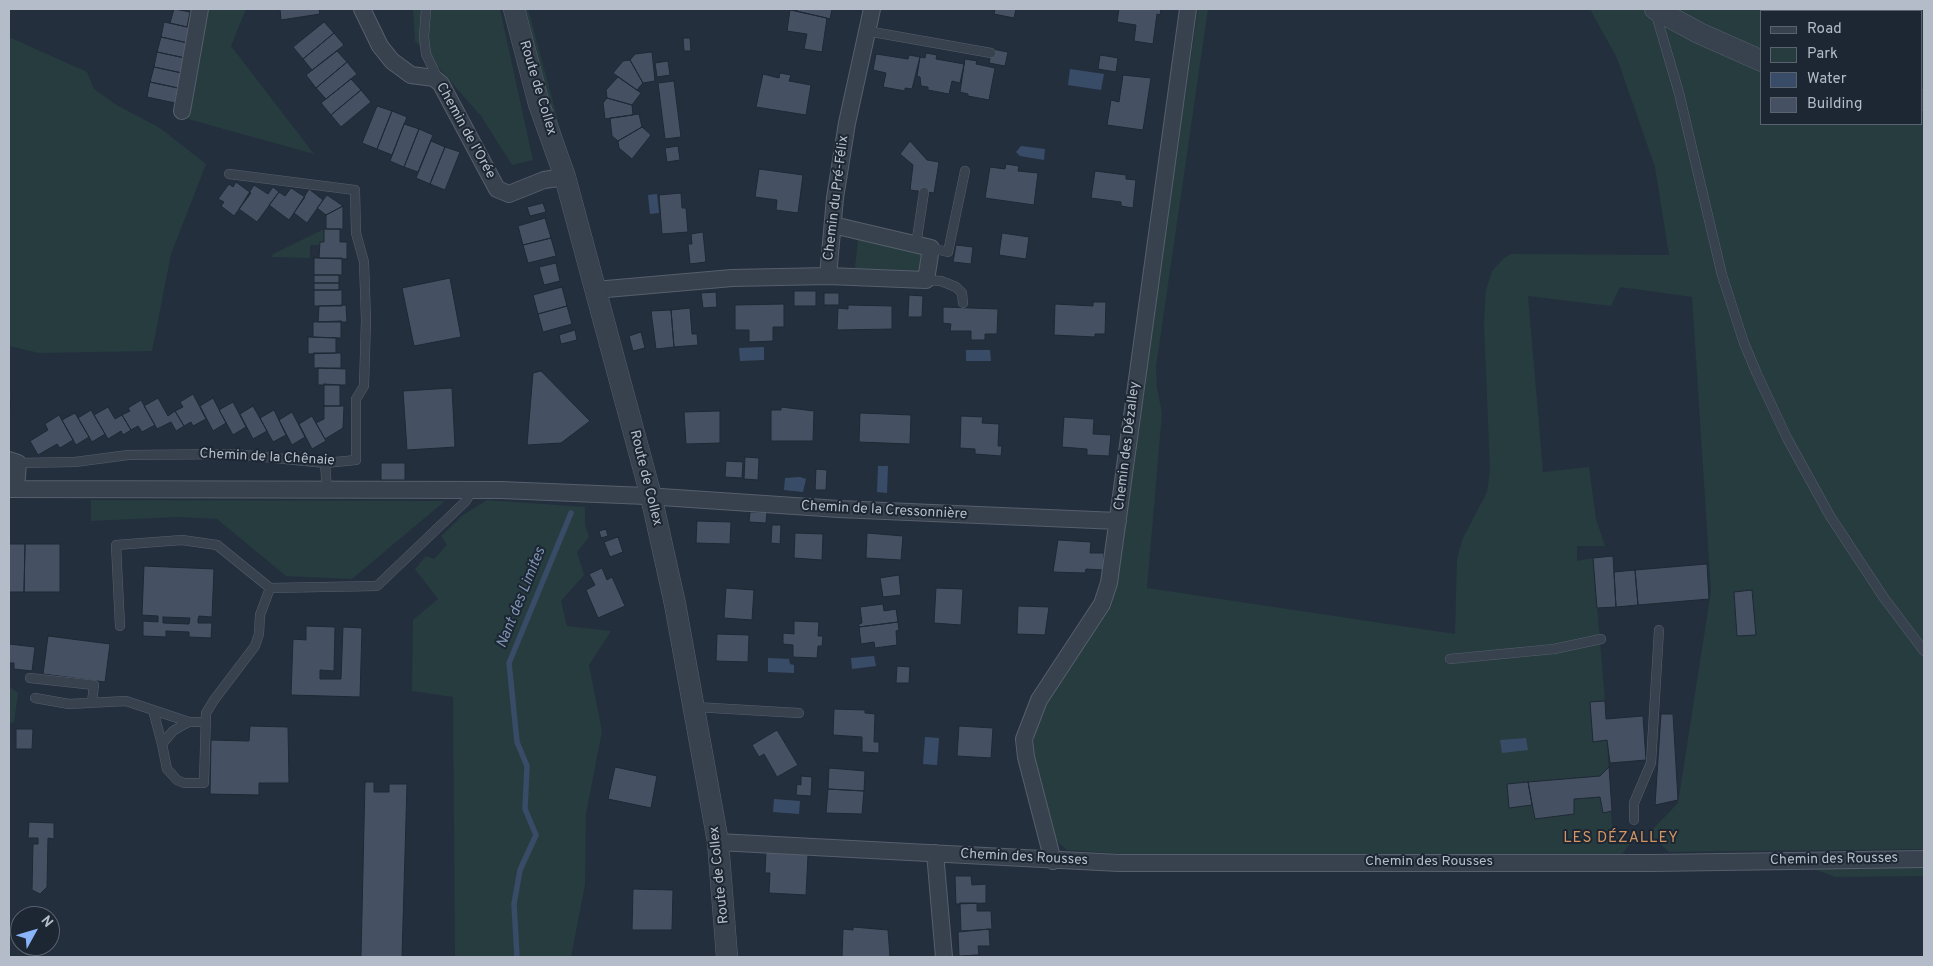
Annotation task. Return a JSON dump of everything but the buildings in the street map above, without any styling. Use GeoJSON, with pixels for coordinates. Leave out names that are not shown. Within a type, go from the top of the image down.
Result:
{"type":"FeatureCollection","features":[{"type":"Feature","properties":{"kind":"street"},"geometry":{"type":"LineString","coordinates":[[182,111],[200,9]]}},
{"type":"Feature","properties":{"kind":"street","name":"Chemin de l'Orée"},"geometry":{"type":"LineString","coordinates":[[362,9],[380,46],[392,61],[411,75],[434,78],[440,84],[497,189],[509,194],[544,180],[565,177]]}},
{"type":"Feature","properties":{"kind":"street","name":"Route de Collex"},"geometry":{"type":"LineString","coordinates":[[514,9],[539,104],[565,177],[651,496],[695,707],[718,842],[727,957]]}},
{"type":"Feature","properties":{"kind":"street","name":"Chemin du Pré-Félix"},"geometry":{"type":"LineString","coordinates":[[595,290],[732,278],[828,276],[847,123],[872,9]]}},
{"type":"Feature","properties":{"kind":"street","name":"Chemin des Dézalley"},"geometry":{"type":"LineString","coordinates":[[1053,861],[1026,757],[1026,733],[1040,700],[1102,604],[1109,583],[1188,9]]}},
{"type":"Feature","properties":{"kind":"street"},"geometry":{"type":"LineString","coordinates":[[1655,9],[1760,60]]}},
{"type":"Feature","properties":{"kind":"street"},"geometry":{"type":"LineString","coordinates":[[828,276],[926,280],[924,247],[833,225]]}},
{"type":"Feature","properties":{"kind":"street","name":"Chemin de la Chênaie"},"geometry":{"type":"LineString","coordinates":[[13,462],[12,489],[472,491],[651,496]]}},
{"type":"Feature","properties":{"kind":"street","name":"Chemin de la Cressonnière"},"geometry":{"type":"LineString","coordinates":[[651,496],[839,509],[1118,521]]}},
{"type":"Feature","properties":{"kind":"street","name":"Chemin des Rousses"},"geometry":{"type":"LineString","coordinates":[[718,842],[1053,861],[1654,863],[1924,859]]}},
{"type":"Feature","properties":{"kind":"street"},"geometry":{"type":"LineString","coordinates":[[935,853],[944,957]]}},
{"type":"Feature","properties":{"kind":"lane"},"geometry":{"type":"LineString","coordinates":[[426,9],[424,38],[426,54],[440,84]]}},
{"type":"Feature","properties":{"kind":"lane"},"geometry":{"type":"LineString","coordinates":[[1655,9],[1679,93],[1722,275],[1744,343],[1757,374],[1787,438],[1830,516],[1884,598],[1924,650]]}},
{"type":"Feature","properties":{"kind":"lane"},"geometry":{"type":"LineString","coordinates":[[867,32],[991,53]]}},
{"type":"Feature","properties":{"kind":"lane"},"geometry":{"type":"LineString","coordinates":[[924,192],[924,247],[948,252],[964,171]]}},
{"type":"Feature","properties":{"kind":"lane","name":"Chemin de la Chênaie"},"geometry":{"type":"LineString","coordinates":[[13,462],[75,462],[128,455],[234,454],[325,463],[356,460],[356,399],[364,386],[366,320],[364,262],[356,233],[355,190],[229,174]]}},
{"type":"Feature","properties":{"kind":"lane"},"geometry":{"type":"LineString","coordinates":[[926,280],[941,280],[956,287],[962,293],[963,303]]}},
{"type":"Feature","properties":{"kind":"lane"},"geometry":{"type":"LineString","coordinates":[[325,463],[327,490]]}},
{"type":"Feature","properties":{"kind":"lane"},"geometry":{"type":"LineString","coordinates":[[120,626],[116,545],[182,540],[217,545],[270,588],[377,586],[465,502],[472,491]]}},
{"type":"Feature","properties":{"kind":"lane"},"geometry":{"type":"LineString","coordinates":[[153,710],[166,769],[173,778],[184,783],[204,782],[206,713],[255,646],[259,634],[260,615],[270,588]]}},
{"type":"Feature","properties":{"kind":"lane"},"geometry":{"type":"LineString","coordinates":[[1634,820],[1634,803],[1651,763],[1659,630]]}},
{"type":"Feature","properties":{"kind":"lane"},"geometry":{"type":"LineString","coordinates":[[1450,659],[1554,649],[1601,639]]}},
{"type":"Feature","properties":{"kind":"lane"},"geometry":{"type":"LineString","coordinates":[[30,678],[94,685],[92,702]]}},
{"type":"Feature","properties":{"kind":"lane"},"geometry":{"type":"LineString","coordinates":[[35,698],[56,703],[126,701],[189,722],[205,722]]}},
{"type":"Feature","properties":{"kind":"lane"},"geometry":{"type":"LineString","coordinates":[[695,707],[799,713]]}},
{"type":"Feature","properties":{"kind":"lane"},"geometry":{"type":"LineString","coordinates":[[162,744],[173,731],[189,722]]}},
{"type":"Feature","properties":{"kind":"green space"},"geometry":{"type":"Polygon","coordinates":[[[209,9],[246,9],[231,46],[314,154],[188,119],[209,9]]]}},
{"type":"Feature","properties":{"kind":"green space"},"geometry":{"type":"Polygon","coordinates":[[[413,9],[500,9],[533,160],[512,165],[481,116],[415,41],[413,9]]]}},
{"type":"Feature","properties":{"kind":"green space"},"geometry":{"type":"Polygon","coordinates":[[[522,9],[528,9],[567,154],[552,118],[522,9]]]}},
{"type":"Feature","properties":{"kind":"green space"},"geometry":{"type":"Polygon","coordinates":[[[1198,9],[1208,9],[1156,367],[1157,388],[1162,413],[1147,588],[1455,634],[1457,558],[1463,538],[1487,492],[1490,470],[1484,323],[1486,290],[1492,271],[1504,258],[1511,254],[1669,255],[1655,167],[1617,58],[1590,9],[1924,9],[1924,849],[1669,852],[1658,842],[1650,841],[1650,832],[1678,803],[1711,591],[1692,297],[1620,287],[1611,306],[1528,296],[1543,472],[1589,467],[1596,519],[1605,546],[1577,546],[1577,561],[1593,558],[1605,701],[1590,702],[1593,742],[1607,740],[1612,828],[1616,835],[1632,842],[1622,854],[1122,854],[1067,850],[1054,839],[1034,765],[1034,733],[1041,713],[1116,566],[1198,9]]]}},
{"type":"Feature","properties":{"kind":"green space"},"geometry":{"type":"Polygon","coordinates":[[[9,37],[87,72],[94,89],[115,104],[160,128],[206,164],[171,254],[152,351],[39,353],[9,346],[9,37]]]}},
{"type":"Feature","properties":{"kind":"green space"},"geometry":{"type":"Polygon","coordinates":[[[324,229],[324,242],[320,242],[320,245],[310,245],[310,258],[272,257],[273,254],[324,229]]]}},
{"type":"Feature","properties":{"kind":"green space"},"geometry":{"type":"Polygon","coordinates":[[[858,239],[922,253],[920,273],[857,271],[855,268],[858,239]]]}},
{"type":"Feature","properties":{"kind":"green space"},"geometry":{"type":"Polygon","coordinates":[[[91,500],[445,501],[352,579],[286,576],[217,519],[177,517],[91,521],[91,500]]]}},
{"type":"Feature","properties":{"kind":"green space"},"geometry":{"type":"Polygon","coordinates":[[[487,500],[585,507],[585,525],[589,537],[577,552],[584,575],[561,601],[567,626],[611,631],[589,665],[602,731],[586,814],[585,885],[571,957],[455,957],[453,697],[412,691],[413,620],[438,599],[415,569],[426,556],[434,559],[447,545],[441,536],[463,515],[487,500]]]}},
{"type":"Feature","properties":{"kind":"green space"},"geometry":{"type":"Polygon","coordinates":[[[9,686],[18,693],[14,722],[9,724],[9,686]]]}},
{"type":"Feature","properties":{"kind":"green space"},"geometry":{"type":"Polygon","coordinates":[[[1924,864],[1924,876],[1835,877],[1806,866],[1924,864]]]}},
{"type":"Feature","properties":{"kind":"water"},"geometry":{"type":"Polygon","coordinates":[[[1070,69],[1104,74],[1101,90],[1068,85],[1070,69]]]}},
{"type":"Feature","properties":{"kind":"water"},"geometry":{"type":"Polygon","coordinates":[[[1021,146],[1045,149],[1044,160],[1020,156],[1016,152],[1021,146]]]}},
{"type":"Feature","properties":{"kind":"water"},"geometry":{"type":"Polygon","coordinates":[[[657,194],[659,213],[650,214],[648,195],[657,194]]]}},
{"type":"Feature","properties":{"kind":"water"},"geometry":{"type":"Polygon","coordinates":[[[764,347],[764,360],[740,361],[739,348],[764,347]]]}},
{"type":"Feature","properties":{"kind":"water"},"geometry":{"type":"Polygon","coordinates":[[[966,350],[990,350],[991,361],[966,361],[966,350]]]}},
{"type":"Feature","properties":{"kind":"water"},"geometry":{"type":"Polygon","coordinates":[[[878,466],[888,466],[887,493],[877,492],[878,466]]]}},
{"type":"Feature","properties":{"kind":"water"},"geometry":{"type":"Polygon","coordinates":[[[800,477],[806,479],[803,492],[784,490],[785,478],[800,477]]]}},
{"type":"Feature","properties":{"kind":"water"},"geometry":{"type":"Polygon","coordinates":[[[874,656],[876,666],[852,669],[851,658],[874,656]]]}},
{"type":"Feature","properties":{"kind":"water"},"geometry":{"type":"Polygon","coordinates":[[[768,658],[789,659],[790,664],[794,665],[794,673],[768,672],[768,658]]]}},
{"type":"Feature","properties":{"kind":"water"},"geometry":{"type":"Polygon","coordinates":[[[925,737],[939,738],[937,765],[923,764],[925,737]]]}},
{"type":"Feature","properties":{"kind":"water"},"geometry":{"type":"Polygon","coordinates":[[[1526,738],[1528,750],[1502,753],[1500,740],[1526,738]]]}},
{"type":"Feature","properties":{"kind":"water"},"geometry":{"type":"Polygon","coordinates":[[[774,799],[800,801],[799,814],[773,812],[774,799]]]}},
{"type":"Feature","properties":{"kind":"waterway","name":"Nant des Limites"},"geometry":{"type":"LineString","coordinates":[[517,957],[514,904],[520,870],[536,835],[525,809],[527,766],[517,742],[509,663],[571,513]]}},
{"type":"Feature","properties":{"kind":"district","name":"LES DÉZALLEY"},"geometry":{"type":"Point","coordinates":[1621,839]}}]}
